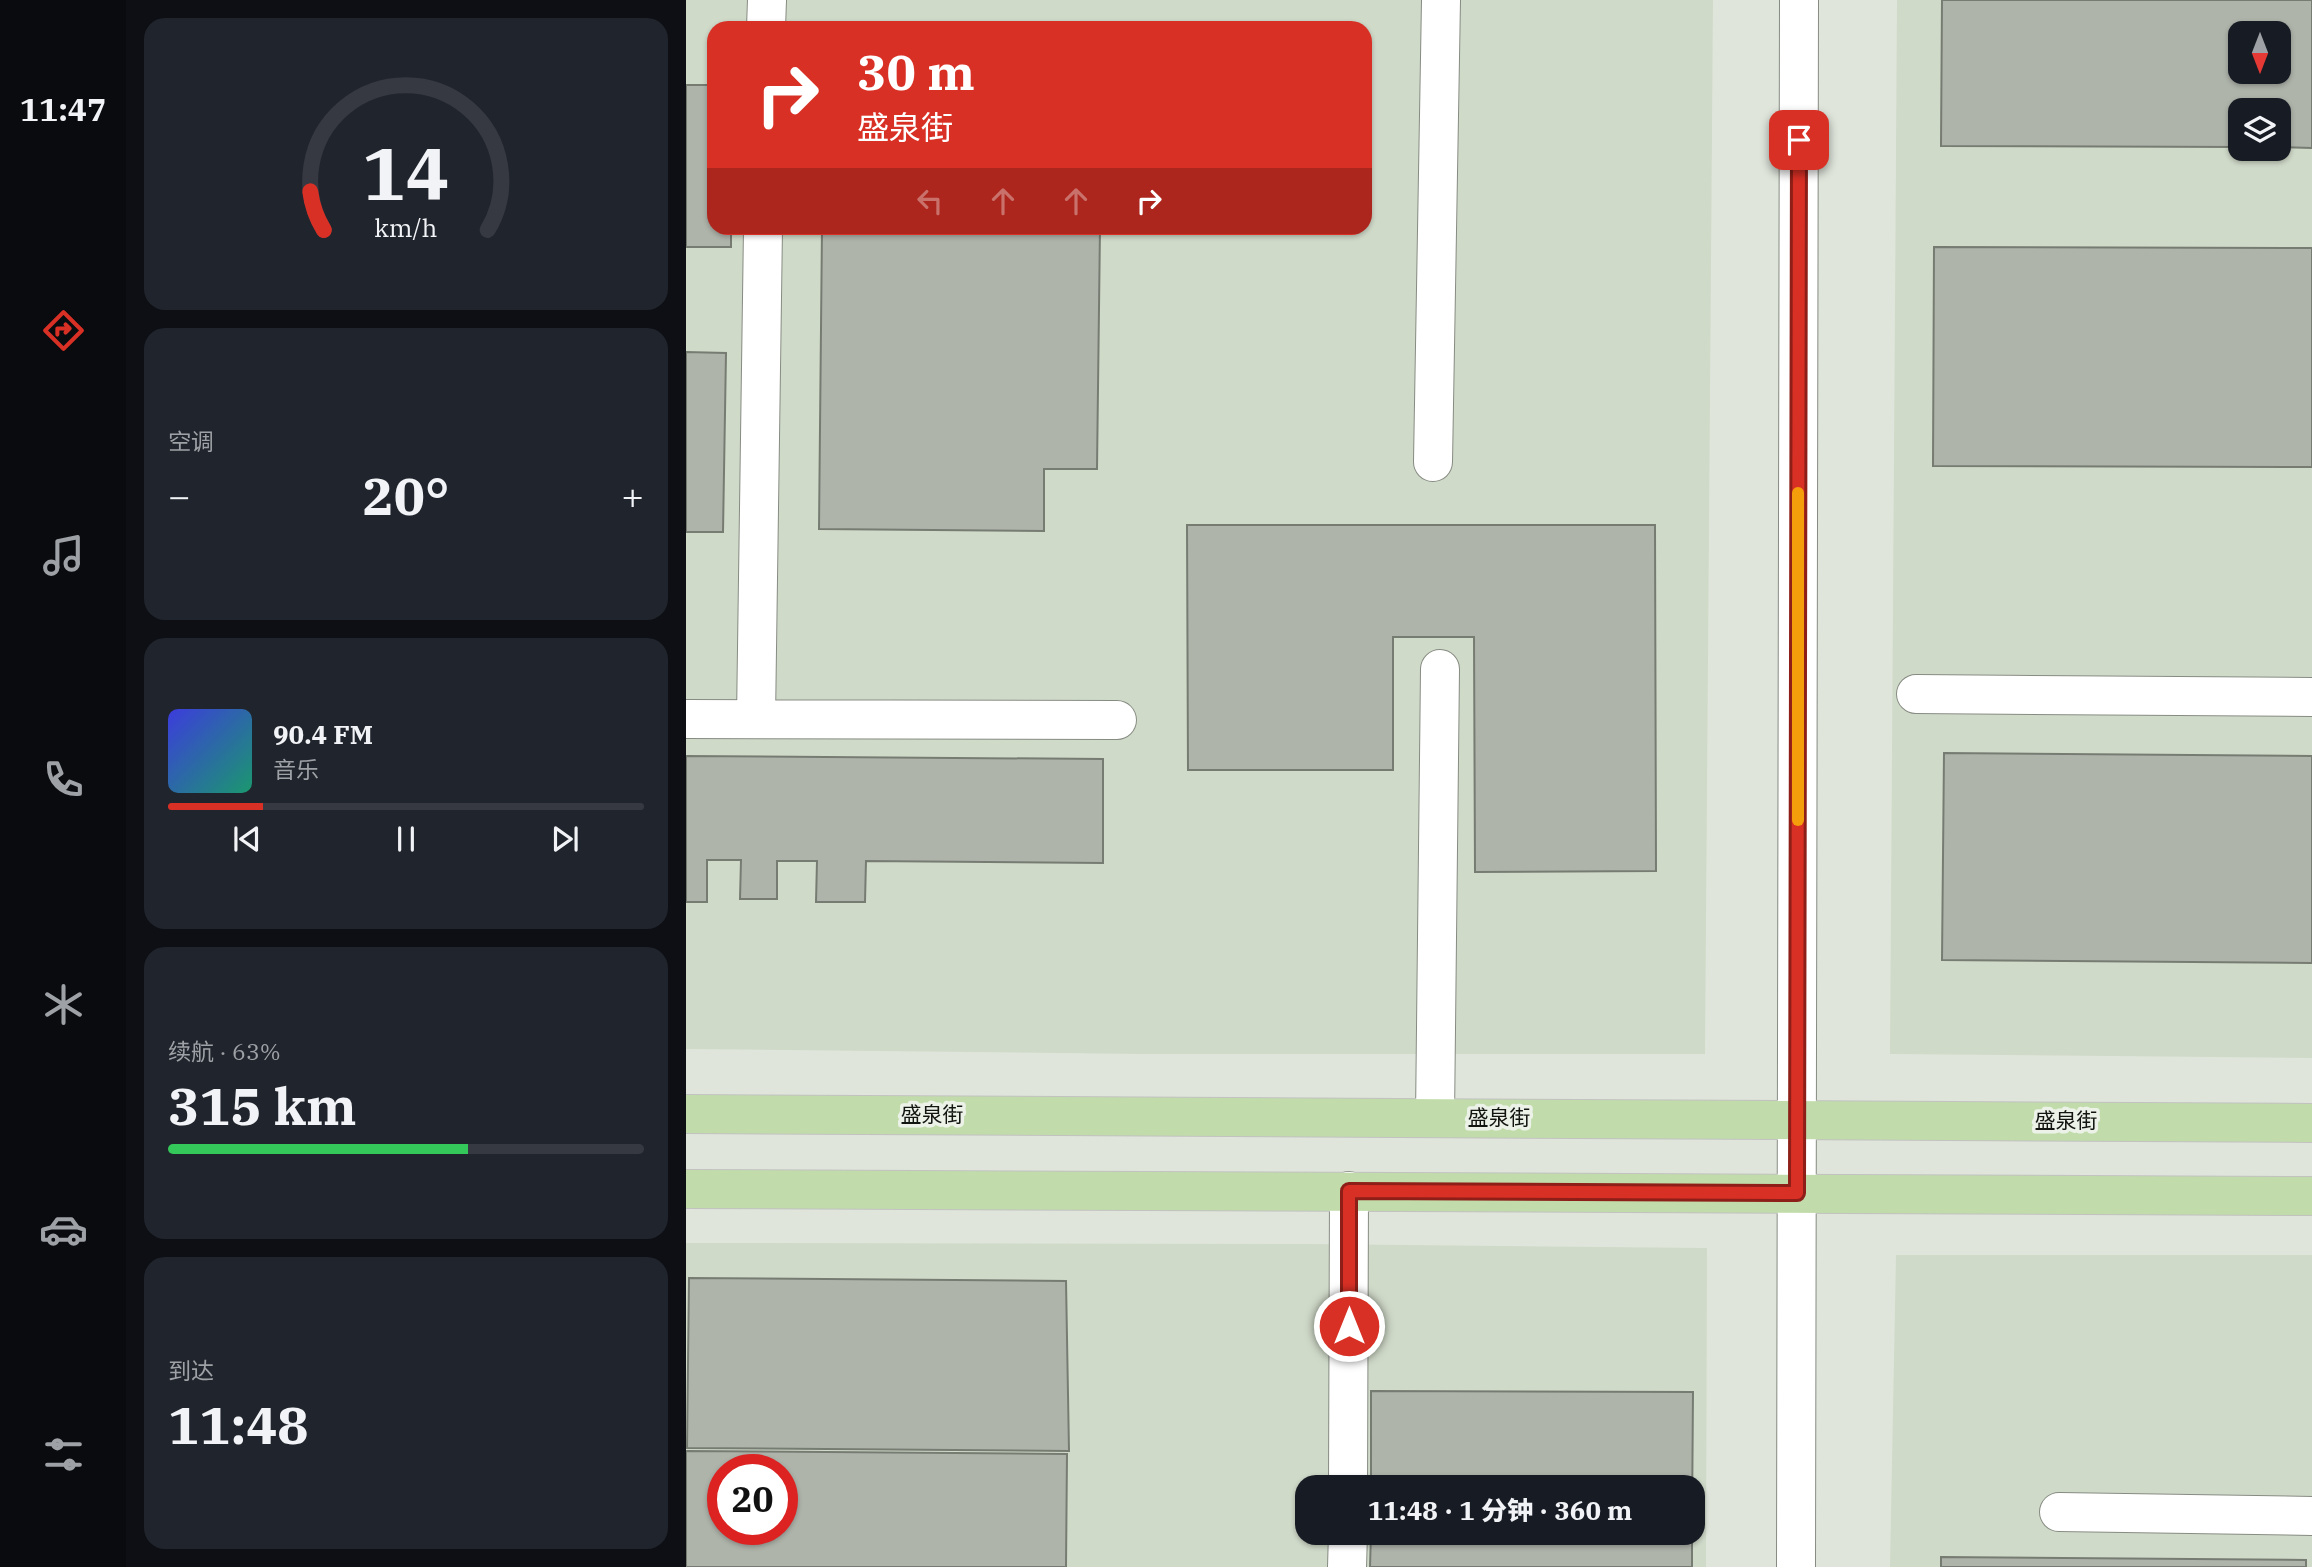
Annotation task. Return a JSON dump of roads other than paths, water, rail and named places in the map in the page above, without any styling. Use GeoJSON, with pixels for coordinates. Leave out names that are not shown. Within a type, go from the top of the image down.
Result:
{"type":"FeatureCollection","features":[{"type":"Feature","properties":{"kind":"main road","name":"盛泉街"},"geometry":{"type":"LineString","coordinates":[[686,1114],[2312,1123]]}},
{"type":"Feature","properties":{"kind":"main road"},"geometry":{"type":"LineString","coordinates":[[686,1189],[2312,1196]]}},
{"type":"Feature","properties":{"kind":"street"},"geometry":{"type":"LineString","coordinates":[[766,21],[767,0]]}},
{"type":"Feature","properties":{"kind":"street"},"geometry":{"type":"LineString","coordinates":[[1433,462],[1441,0]]}},
{"type":"Feature","properties":{"kind":"street"},"geometry":{"type":"LineString","coordinates":[[1796,1567],[1799,0]]}},
{"type":"Feature","properties":{"kind":"street"},"geometry":{"type":"LineString","coordinates":[[756,719],[764,235]]}},
{"type":"Feature","properties":{"kind":"street"},"geometry":{"type":"LineString","coordinates":[[1435,1118],[1440,669]]}},
{"type":"Feature","properties":{"kind":"street"},"geometry":{"type":"LineString","coordinates":[[1916,694],[2312,697]]}},
{"type":"Feature","properties":{"kind":"street"},"geometry":{"type":"LineString","coordinates":[[686,719],[1117,720]]}},
{"type":"Feature","properties":{"kind":"street"},"geometry":{"type":"LineString","coordinates":[[1348,1475],[1349,1191]]}},
{"type":"Feature","properties":{"kind":"street"},"geometry":{"type":"LineString","coordinates":[[2059,1512],[2312,1516]]}},
{"type":"Feature","properties":{"kind":"street"},"geometry":{"type":"LineString","coordinates":[[1347,1567],[1348,1545]]}}]}
